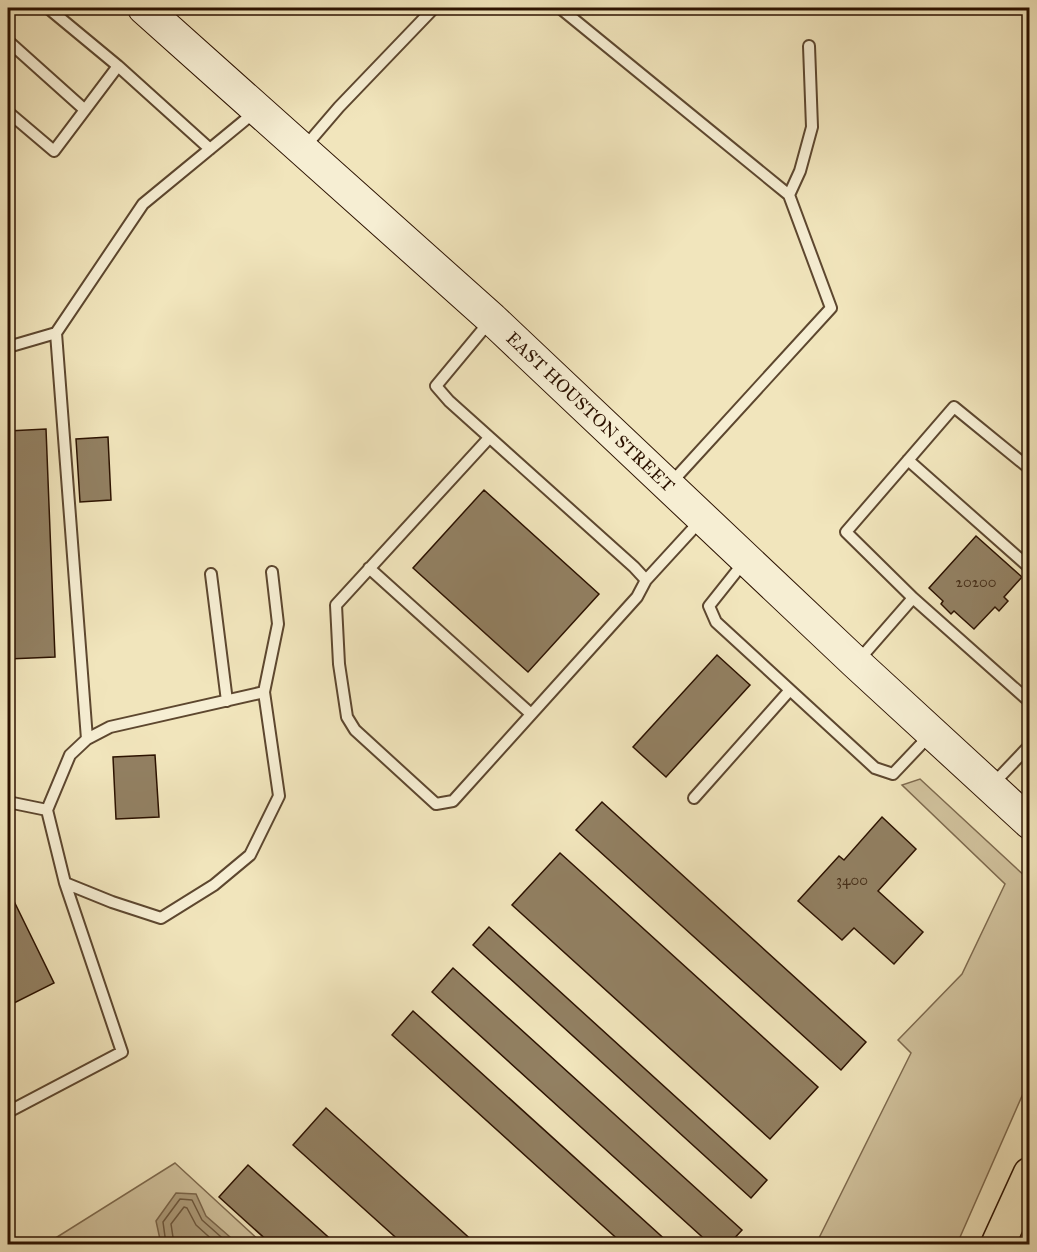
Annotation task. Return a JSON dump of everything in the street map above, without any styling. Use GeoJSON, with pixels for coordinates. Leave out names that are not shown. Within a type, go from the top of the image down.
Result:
{"type":"FeatureCollection","features":[{"type":"Feature","properties":{"kind":"highway"},"geometry":{"type":"LineString","coordinates":[[998,1245],[1029,1174]]}},
{"type":"Feature","properties":{"kind":"street","name":"EAST HOUSTON STREET"},"geometry":{"type":"LineString","coordinates":[[144,8],[492,319],[1029,823]]}},
{"type":"Feature","properties":{"kind":"lane"},"geometry":{"type":"LineString","coordinates":[[48,8],[118,66],[210,148]]}},
{"type":"Feature","properties":{"kind":"lane"},"geometry":{"type":"LineString","coordinates":[[303,149],[339,107],[434,8]]}},
{"type":"Feature","properties":{"kind":"lane"},"geometry":{"type":"LineString","coordinates":[[560,8],[789,195],[831,308],[669,485]]}},
{"type":"Feature","properties":{"kind":"lane"},"geometry":{"type":"LineString","coordinates":[[8,41],[85,110]]}},
{"type":"Feature","properties":{"kind":"lane"},"geometry":{"type":"LineString","coordinates":[[789,195],[800,171],[812,127],[809,46]]}},
{"type":"Feature","properties":{"kind":"lane"},"geometry":{"type":"LineString","coordinates":[[8,112],[54,151],[118,66]]}},
{"type":"Feature","properties":{"kind":"lane"},"geometry":{"type":"LineString","coordinates":[[87,739],[56,333],[143,204],[259,109]]}},
{"type":"Feature","properties":{"kind":"lane"},"geometry":{"type":"LineString","coordinates":[[492,319],[436,386],[489,438],[646,580]]}},
{"type":"Feature","properties":{"kind":"lane"},"geometry":{"type":"LineString","coordinates":[[8,347],[56,333]]}},
{"type":"Feature","properties":{"kind":"lane"},"geometry":{"type":"LineString","coordinates":[[1029,470],[954,407],[846,532],[913,598],[1029,702]]}},
{"type":"Feature","properties":{"kind":"lane"},"geometry":{"type":"LineString","coordinates":[[489,438],[336,605],[339,664],[347,717],[355,730],[436,804],[453,801],[637,597],[646,580],[703,517]]}},
{"type":"Feature","properties":{"kind":"lane"},"geometry":{"type":"LineString","coordinates":[[908,460],[1029,568]]}},
{"type":"Feature","properties":{"kind":"lane"},"geometry":{"type":"LineString","coordinates":[[747,560],[709,606],[716,622],[875,768],[893,774],[932,734]]}},
{"type":"Feature","properties":{"kind":"lane"},"geometry":{"type":"LineString","coordinates":[[369,568],[531,714]]}},
{"type":"Feature","properties":{"kind":"lane"},"geometry":{"type":"LineString","coordinates":[[65,883],[161,918],[214,885],[250,855],[279,796],[264,692],[278,624],[272,572]]}},
{"type":"Feature","properties":{"kind":"lane"},"geometry":{"type":"LineString","coordinates":[[211,574],[226,701]]}},
{"type":"Feature","properties":{"kind":"lane"},"geometry":{"type":"LineString","coordinates":[[856,663],[913,598]]}},
{"type":"Feature","properties":{"kind":"lane"},"geometry":{"type":"LineString","coordinates":[[694,798],[790,690]]}},
{"type":"Feature","properties":{"kind":"lane"},"geometry":{"type":"LineString","coordinates":[[8,1112],[122,1052],[65,883],[47,810],[70,756],[87,739],[110,727],[264,692]]}},
{"type":"Feature","properties":{"kind":"lane"},"geometry":{"type":"LineString","coordinates":[[992,786],[1029,745]]}},
{"type":"Feature","properties":{"kind":"lane"},"geometry":{"type":"LineString","coordinates":[[8,802],[47,810]]}},
{"type":"Feature","properties":{"kind":"shaded area"},"geometry":{"type":"Polygon","coordinates":[[[920,779],[1029,880],[1029,1080],[957,1244],[816,1244],[911,1053],[898,1040],[962,974],[1005,884],[902,785],[920,779]]]}},
{"type":"Feature","properties":{"kind":"shaded area"},"geometry":{"type":"Polygon","coordinates":[[[175,1163],[263,1244],[33,1244],[54,1239],[175,1163]]]}},
{"type":"Feature","properties":{"kind":"water"},"geometry":{"type":"Polygon","coordinates":[[[176,1193],[196,1194],[206,1216],[238,1244],[161,1244],[156,1221],[176,1193]]]}},
{"type":"Feature","properties":{"kind":"building"},"geometry":{"type":"Polygon","coordinates":[[[46,429],[55,657],[8,659],[8,431],[46,429]]]}},
{"type":"Feature","properties":{"kind":"building"},"geometry":{"type":"Polygon","coordinates":[[[108,437],[111,500],[80,502],[76,439],[108,437]]]}},
{"type":"Feature","properties":{"kind":"building"},"geometry":{"type":"Polygon","coordinates":[[[484,490],[599,594],[528,672],[413,568],[484,490]]]}},
{"type":"Feature","properties":{"kind":"building"},"geometry":{"type":"Polygon","coordinates":[[[976,536],[1022,577],[1004,597],[1008,601],[999,611],[995,607],[974,629],[954,611],[951,614],[941,604],[943,601],[929,588],[976,536]]]}},
{"type":"Feature","properties":{"kind":"building"},"geometry":{"type":"Polygon","coordinates":[[[717,655],[750,685],[666,777],[633,747],[717,655]]]}},
{"type":"Feature","properties":{"kind":"building"},"geometry":{"type":"Polygon","coordinates":[[[155,755],[159,817],[116,819],[113,757],[155,755]]]}},
{"type":"Feature","properties":{"kind":"building"},"geometry":{"type":"Polygon","coordinates":[[[602,802],[866,1042],[841,1070],[576,830],[602,802]]]}},
{"type":"Feature","properties":{"kind":"building"},"geometry":{"type":"Polygon","coordinates":[[[882,817],[916,849],[878,891],[923,932],[894,964],[854,928],[842,940],[798,901],[839,856],[844,860],[882,817]]]}},
{"type":"Feature","properties":{"kind":"building"},"geometry":{"type":"Polygon","coordinates":[[[560,853],[818,1087],[770,1139],[512,905],[560,853]]]}},
{"type":"Feature","properties":{"kind":"building"},"geometry":{"type":"Polygon","coordinates":[[[8,889],[54,983],[8,1006],[8,889]]]}},
{"type":"Feature","properties":{"kind":"building"},"geometry":{"type":"Polygon","coordinates":[[[489,927],[767,1180],[751,1198],[473,945],[489,927]]]}},
{"type":"Feature","properties":{"kind":"building"},"geometry":{"type":"Polygon","coordinates":[[[453,968],[742,1230],[729,1244],[710,1244],[432,992],[453,968]]]}},
{"type":"Feature","properties":{"kind":"building"},"geometry":{"type":"Polygon","coordinates":[[[413,1011],[670,1244],[623,1244],[392,1035],[413,1011]]]}},
{"type":"Feature","properties":{"kind":"building"},"geometry":{"type":"Polygon","coordinates":[[[326,1108],[476,1244],[403,1244],[293,1145],[326,1108]]]}},
{"type":"Feature","properties":{"kind":"building"},"geometry":{"type":"Polygon","coordinates":[[[248,1165],[336,1244],[271,1244],[219,1197],[248,1165]]]}}]}
